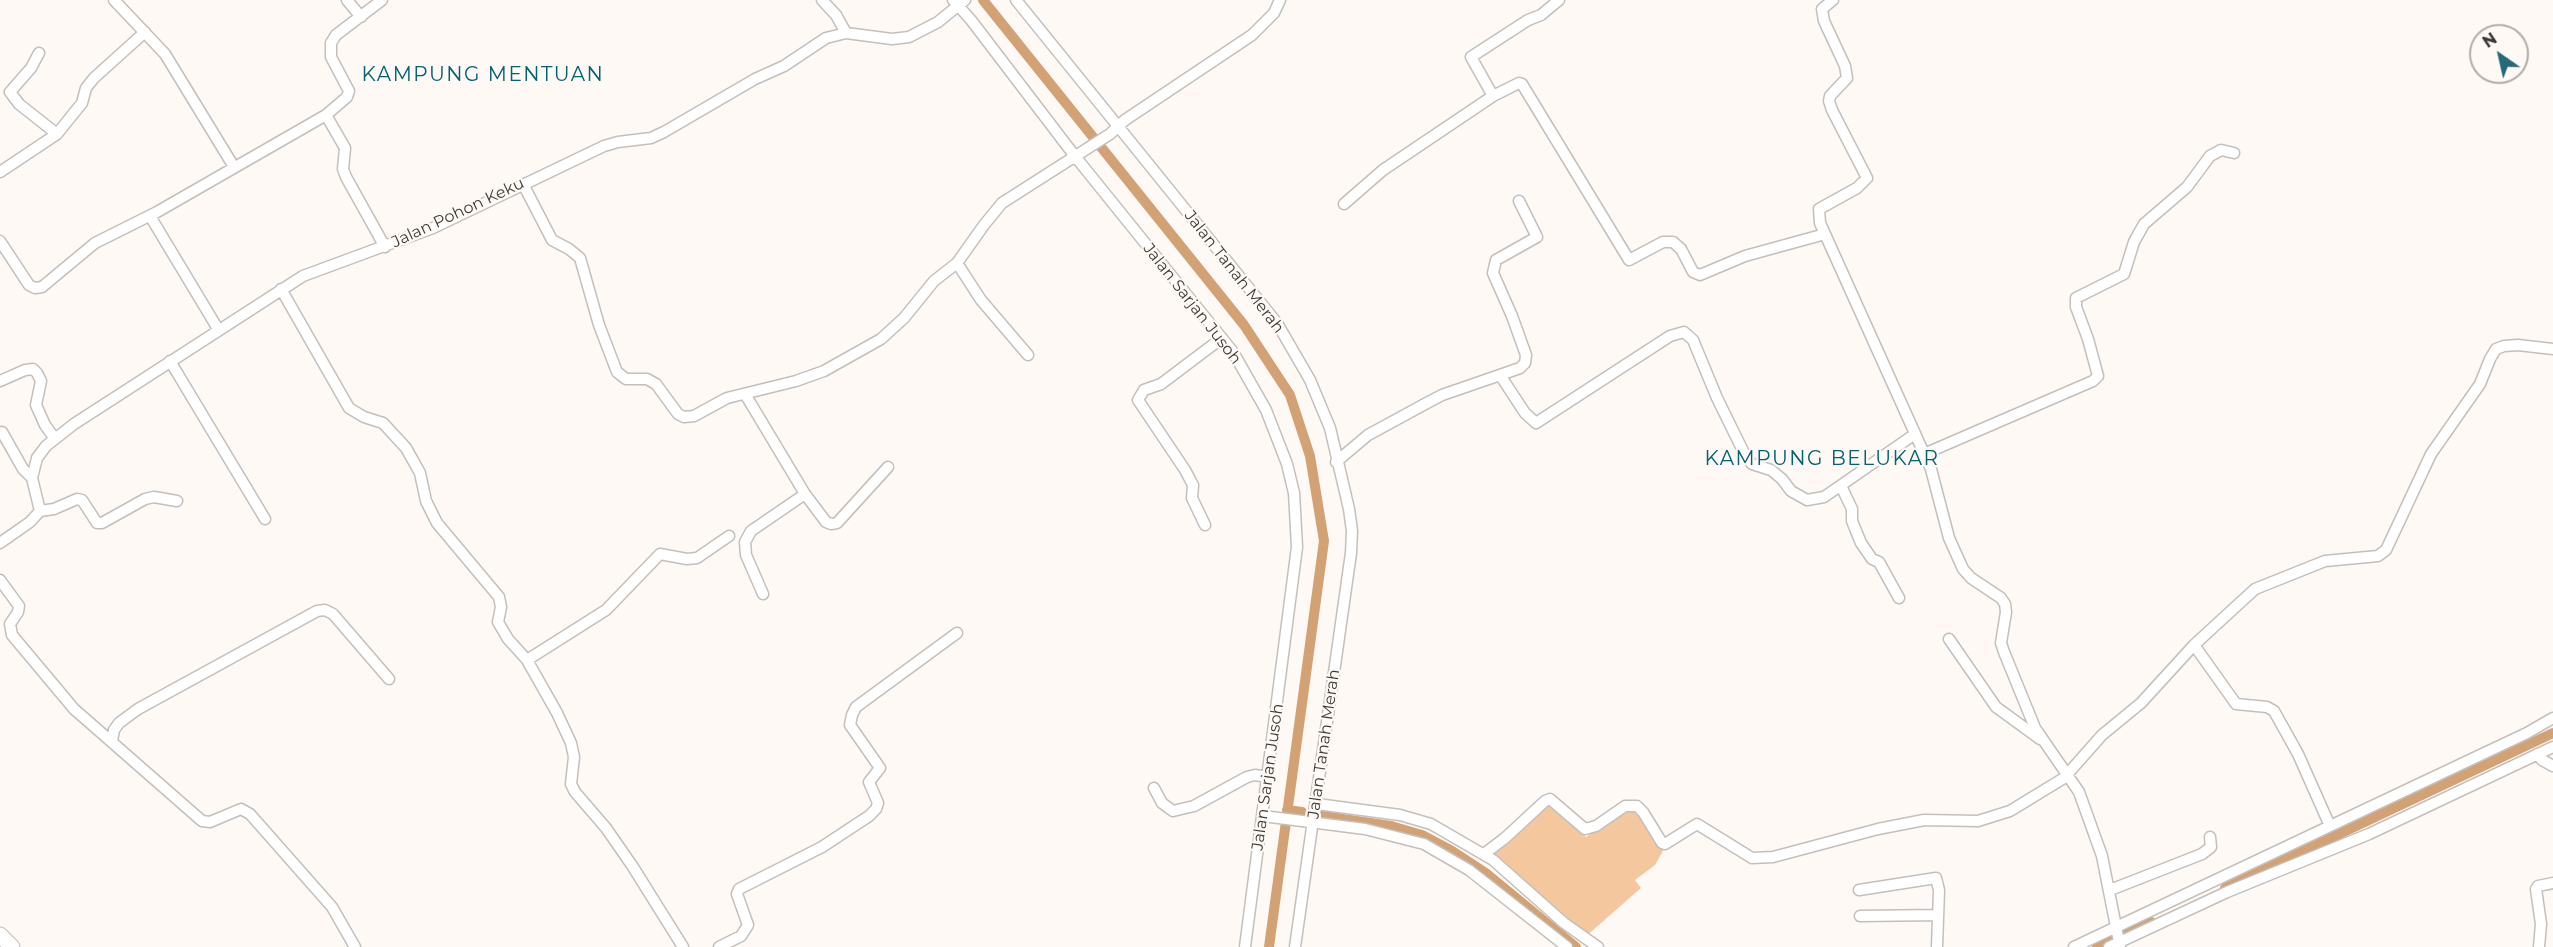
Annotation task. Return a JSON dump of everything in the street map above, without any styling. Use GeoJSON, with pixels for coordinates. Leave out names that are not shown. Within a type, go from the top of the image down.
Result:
{"type":"FeatureCollection","features":[{"type":"Feature","properties":{"kind":"main road"},"geometry":{"type":"LineString","coordinates":[[0,935],[12,947]]}},
{"type":"Feature","properties":{"kind":"street"},"geometry":{"type":"LineString","coordinates":[[114,0],[165,54],[234,167]]}},
{"type":"Feature","properties":{"kind":"street"},"geometry":{"type":"LineString","coordinates":[[346,0],[361,17]]}},
{"type":"Feature","properties":{"kind":"street"},"geometry":{"type":"LineString","coordinates":[[0,241],[29,285],[35,288],[42,287],[95,243],[150,216],[326,115],[342,101],[349,91],[330,57],[331,43],[336,35],[382,0]]}},
{"type":"Feature","properties":{"kind":"street"},"geometry":{"type":"LineString","coordinates":[[822,0],[836,15],[846,33]]}},
{"type":"Feature","properties":{"kind":"street","name":"Jalan Tanah Merah"},"geometry":{"type":"LineString","coordinates":[[1016,0],[1114,131],[1277,323],[1321,403],[1330,428],[1336,462],[1349,509],[1352,531],[1351,554],[1295,947]]}},
{"type":"Feature","properties":{"kind":"street"},"geometry":{"type":"LineString","coordinates":[[1493,96],[1471,57],[1528,20],[1541,15],[1559,0]]}},
{"type":"Feature","properties":{"kind":"street"},"geometry":{"type":"LineString","coordinates":[[1833,0],[1822,9],[1824,21],[1845,66],[1847,78],[1830,96],[1829,101],[1867,178],[1857,188],[1819,209],[1820,223],[1931,469],[1949,538],[1963,569],[1971,578],[2001,598],[2005,604],[2006,612],[2001,643],[2030,716],[2043,741],[2079,792],[2110,890],[2119,936]]}},
{"type":"Feature","properties":{"kind":"street"},"geometry":{"type":"LineString","coordinates":[[522,184],[552,240],[580,258],[599,326],[621,378],[647,379],[656,384],[678,414],[684,417],[694,416],[727,398],[796,381],[824,370],[873,344],[904,318],[934,281],[957,263],[1002,203],[1114,131],[1125,120],[1252,35],[1274,13],[1277,1]]}},
{"type":"Feature","properties":{"kind":"street","name":"Jalan Pohon Keku"},"geometry":{"type":"LineString","coordinates":[[32,478],[37,458],[55,439],[281,289],[328,265],[385,247],[433,228],[604,147],[618,142],[651,138],[784,66],[826,38],[846,33],[892,39],[909,37],[938,22],[958,2]]}},
{"type":"Feature","properties":{"kind":"street","name":"Jalan Sarjan Jusoh"},"geometry":{"type":"LineString","coordinates":[[958,2],[1074,155],[1222,338],[1254,388],[1277,436],[1287,464],[1297,518],[1298,547],[1268,777],[1268,817],[1245,947]]}},
{"type":"Feature","properties":{"kind":"street"},"geometry":{"type":"LineString","coordinates":[[0,172],[57,134],[82,103],[86,88],[94,78],[145,32]]}},
{"type":"Feature","properties":{"kind":"street"},"geometry":{"type":"LineString","coordinates":[[39,53],[31,68],[10,92],[19,104],[57,134]]}},
{"type":"Feature","properties":{"kind":"street"},"geometry":{"type":"LineString","coordinates":[[1344,204],[1383,170],[1493,96],[1515,84],[1522,84],[1629,260],[1664,242],[1673,242],[1681,249],[1693,272],[1700,275],[1745,256],[1825,234]]}},
{"type":"Feature","properties":{"kind":"street"},"geometry":{"type":"LineString","coordinates":[[326,115],[345,148],[343,170],[346,177],[385,247]]}},
{"type":"Feature","properties":{"kind":"street"},"geometry":{"type":"LineString","coordinates":[[1924,454],[2093,381],[2098,376],[2076,307],[2076,298],[2124,274],[2134,242],[2144,225],[2187,187],[2215,152],[2221,150],[2234,153]]}},
{"type":"Feature","properties":{"kind":"street"},"geometry":{"type":"LineString","coordinates":[[1336,462],[1368,435],[1442,395],[1520,368],[1525,363],[1523,345],[1493,273],[1496,260],[1537,237],[1519,201]]}},
{"type":"Feature","properties":{"kind":"street"},"geometry":{"type":"LineString","coordinates":[[150,216],[218,329]]}},
{"type":"Feature","properties":{"kind":"street"},"geometry":{"type":"LineString","coordinates":[[957,263],[981,300],[1028,355]]}},
{"type":"Feature","properties":{"kind":"street"},"geometry":{"type":"LineString","coordinates":[[281,289],[350,408],[364,417],[382,423],[406,448],[420,473],[430,511],[442,531],[499,597],[501,607],[498,622],[508,639],[527,660],[571,743],[574,757],[571,784],[575,792],[600,821],[633,867],[683,947]]}},
{"type":"Feature","properties":{"kind":"street"},"geometry":{"type":"LineString","coordinates":[[1500,375],[1526,413],[1536,423],[1670,336],[1684,332],[1693,340],[1725,417],[1752,464],[1771,470],[1791,491],[1806,500],[1824,497],[1915,434]]}},
{"type":"Feature","properties":{"kind":"street"},"geometry":{"type":"LineString","coordinates":[[1205,525],[1192,498],[1192,485],[1185,470],[1138,400],[1144,390],[1161,384],[1222,338]]}},
{"type":"Feature","properties":{"kind":"street"},"geometry":{"type":"LineString","coordinates":[[1484,854],[1548,799],[1554,801],[1585,829],[1596,826],[1625,806],[1636,806],[1643,812],[1662,843],[1665,844],[1697,824],[1752,858],[1773,857],[1878,829],[1924,820],[1978,821],[2010,811],[2030,801],[2067,773],[2102,735],[2141,703],[2223,616],[2255,590],[2325,561],[2378,556],[2386,550],[2432,454],[2480,384],[2496,349],[2518,345],[2553,349]]}},
{"type":"Feature","properties":{"kind":"street"},"geometry":{"type":"LineString","coordinates":[[170,361],[265,519]]}},
{"type":"Feature","properties":{"kind":"street"},"geometry":{"type":"LineString","coordinates":[[0,381],[25,370],[33,369],[37,373],[40,381],[36,405],[45,425],[55,439]]}},
{"type":"Feature","properties":{"kind":"street"},"geometry":{"type":"LineString","coordinates":[[745,394],[805,494],[826,522],[831,524],[837,522],[888,467]]}},
{"type":"Feature","properties":{"kind":"street"},"geometry":{"type":"LineString","coordinates":[[2,432],[22,469],[32,478],[40,511]]}},
{"type":"Feature","properties":{"kind":"street"},"geometry":{"type":"LineString","coordinates":[[1841,486],[1852,509],[1852,521],[1861,543],[1872,559],[1879,562],[1899,598]]}},
{"type":"Feature","properties":{"kind":"street"},"geometry":{"type":"LineString","coordinates":[[763,594],[746,555],[745,542],[751,531],[805,494]]}},
{"type":"Feature","properties":{"kind":"street"},"geometry":{"type":"LineString","coordinates":[[0,543],[30,522],[40,511],[54,509],[77,499],[82,500],[97,523],[102,523],[145,499],[154,497],[177,501]]}},
{"type":"Feature","properties":{"kind":"street"},"geometry":{"type":"LineString","coordinates":[[527,660],[606,610],[660,555],[687,559],[697,558],[729,536]]}},
{"type":"Feature","properties":{"kind":"street"},"geometry":{"type":"LineString","coordinates":[[0,579],[19,606],[10,624],[12,635],[74,709],[202,820],[210,822],[242,809],[250,814],[332,907],[355,947]]}},
{"type":"Feature","properties":{"kind":"street"},"geometry":{"type":"LineString","coordinates":[[112,741],[114,730],[119,723],[138,709],[317,611],[325,610],[333,614],[389,679]]}},
{"type":"Feature","properties":{"kind":"street"},"geometry":{"type":"LineString","coordinates":[[719,947],[741,936],[748,925],[736,894],[738,889],[822,847],[876,809],[878,803],[869,782],[880,768],[850,725],[852,715],[856,707],[957,633]]}},
{"type":"Feature","properties":{"kind":"street"},"geometry":{"type":"LineString","coordinates":[[1949,639],[1996,707],[2043,741]]}},
{"type":"Feature","properties":{"kind":"street"},"geometry":{"type":"LineString","coordinates":[[2194,645],[2236,704],[2267,707],[2274,711],[2298,754],[2330,826]]}},
{"type":"Feature","properties":{"kind":"street"},"geometry":{"type":"LineString","coordinates":[[2109,947],[2119,936],[2330,826],[2527,733],[2553,718]]}},
{"type":"Feature","properties":{"kind":"street"},"geometry":{"type":"LineString","coordinates":[[2074,947],[2119,936],[2369,834],[2553,747]]}},
{"type":"Feature","properties":{"kind":"street"},"geometry":{"type":"LineString","coordinates":[[2537,754],[2553,766]]}},
{"type":"Feature","properties":{"kind":"street"},"geometry":{"type":"LineString","coordinates":[[1154,788],[1162,804],[1173,811],[1194,806],[1247,777],[1255,775],[1268,777]]}},
{"type":"Feature","properties":{"kind":"street"},"geometry":{"type":"LineString","coordinates":[[1317,804],[1390,813],[1431,824],[1484,854],[1567,947]]}},
{"type":"Feature","properties":{"kind":"street"},"geometry":{"type":"LineString","coordinates":[[1268,817],[1365,829],[1424,844],[1564,923],[1598,947]]}},
{"type":"Feature","properties":{"kind":"street"},"geometry":{"type":"LineString","coordinates":[[2110,890],[2202,854],[2211,847],[2210,837]]}},
{"type":"Feature","properties":{"kind":"street"},"geometry":{"type":"LineString","coordinates":[[1859,890],[1936,878],[1939,890],[1937,947]]}},
{"type":"Feature","properties":{"kind":"street"},"geometry":{"type":"LineString","coordinates":[[2539,947],[2541,924],[2536,889],[2538,886],[2553,883]]}},
{"type":"Feature","properties":{"kind":"street"},"geometry":{"type":"LineString","coordinates":[[1860,916],[1938,915]]}},
{"type":"Feature","properties":{"kind":"shaded area"},"geometry":{"type":"Polygon","coordinates":[[[1547,804],[1552,804],[1586,837],[1626,809],[1637,810],[1663,851],[1655,865],[1635,880],[1641,888],[1584,938],[1490,857],[1547,804]]]}},
{"type":"Feature","properties":{"kind":"waterway"},"geometry":{"type":"LineString","coordinates":[[983,0],[1244,325],[1290,395],[1310,456],[1324,541],[1269,947]]}},
{"type":"Feature","properties":{"kind":"waterway"},"geometry":{"type":"LineString","coordinates":[[2225,888],[2553,733]]}},
{"type":"Feature","properties":{"kind":"waterway"},"geometry":{"type":"LineString","coordinates":[[1287,810],[1302,812]]}},
{"type":"Feature","properties":{"kind":"waterway"},"geometry":{"type":"LineString","coordinates":[[1322,816],[1391,826],[1422,835],[1487,874],[1576,947]]}},
{"type":"Feature","properties":{"kind":"waterway"},"geometry":{"type":"LineString","coordinates":[[2097,947],[2151,922]]}},
{"type":"Feature","properties":{"kind":"district","name":"KAMPUNG MENTUAN"},"geometry":{"type":"Point","coordinates":[483,75]}},
{"type":"Feature","properties":{"kind":"district","name":"KAMPUNG BELUKAR"},"geometry":{"type":"Point","coordinates":[1822,459]}}]}
